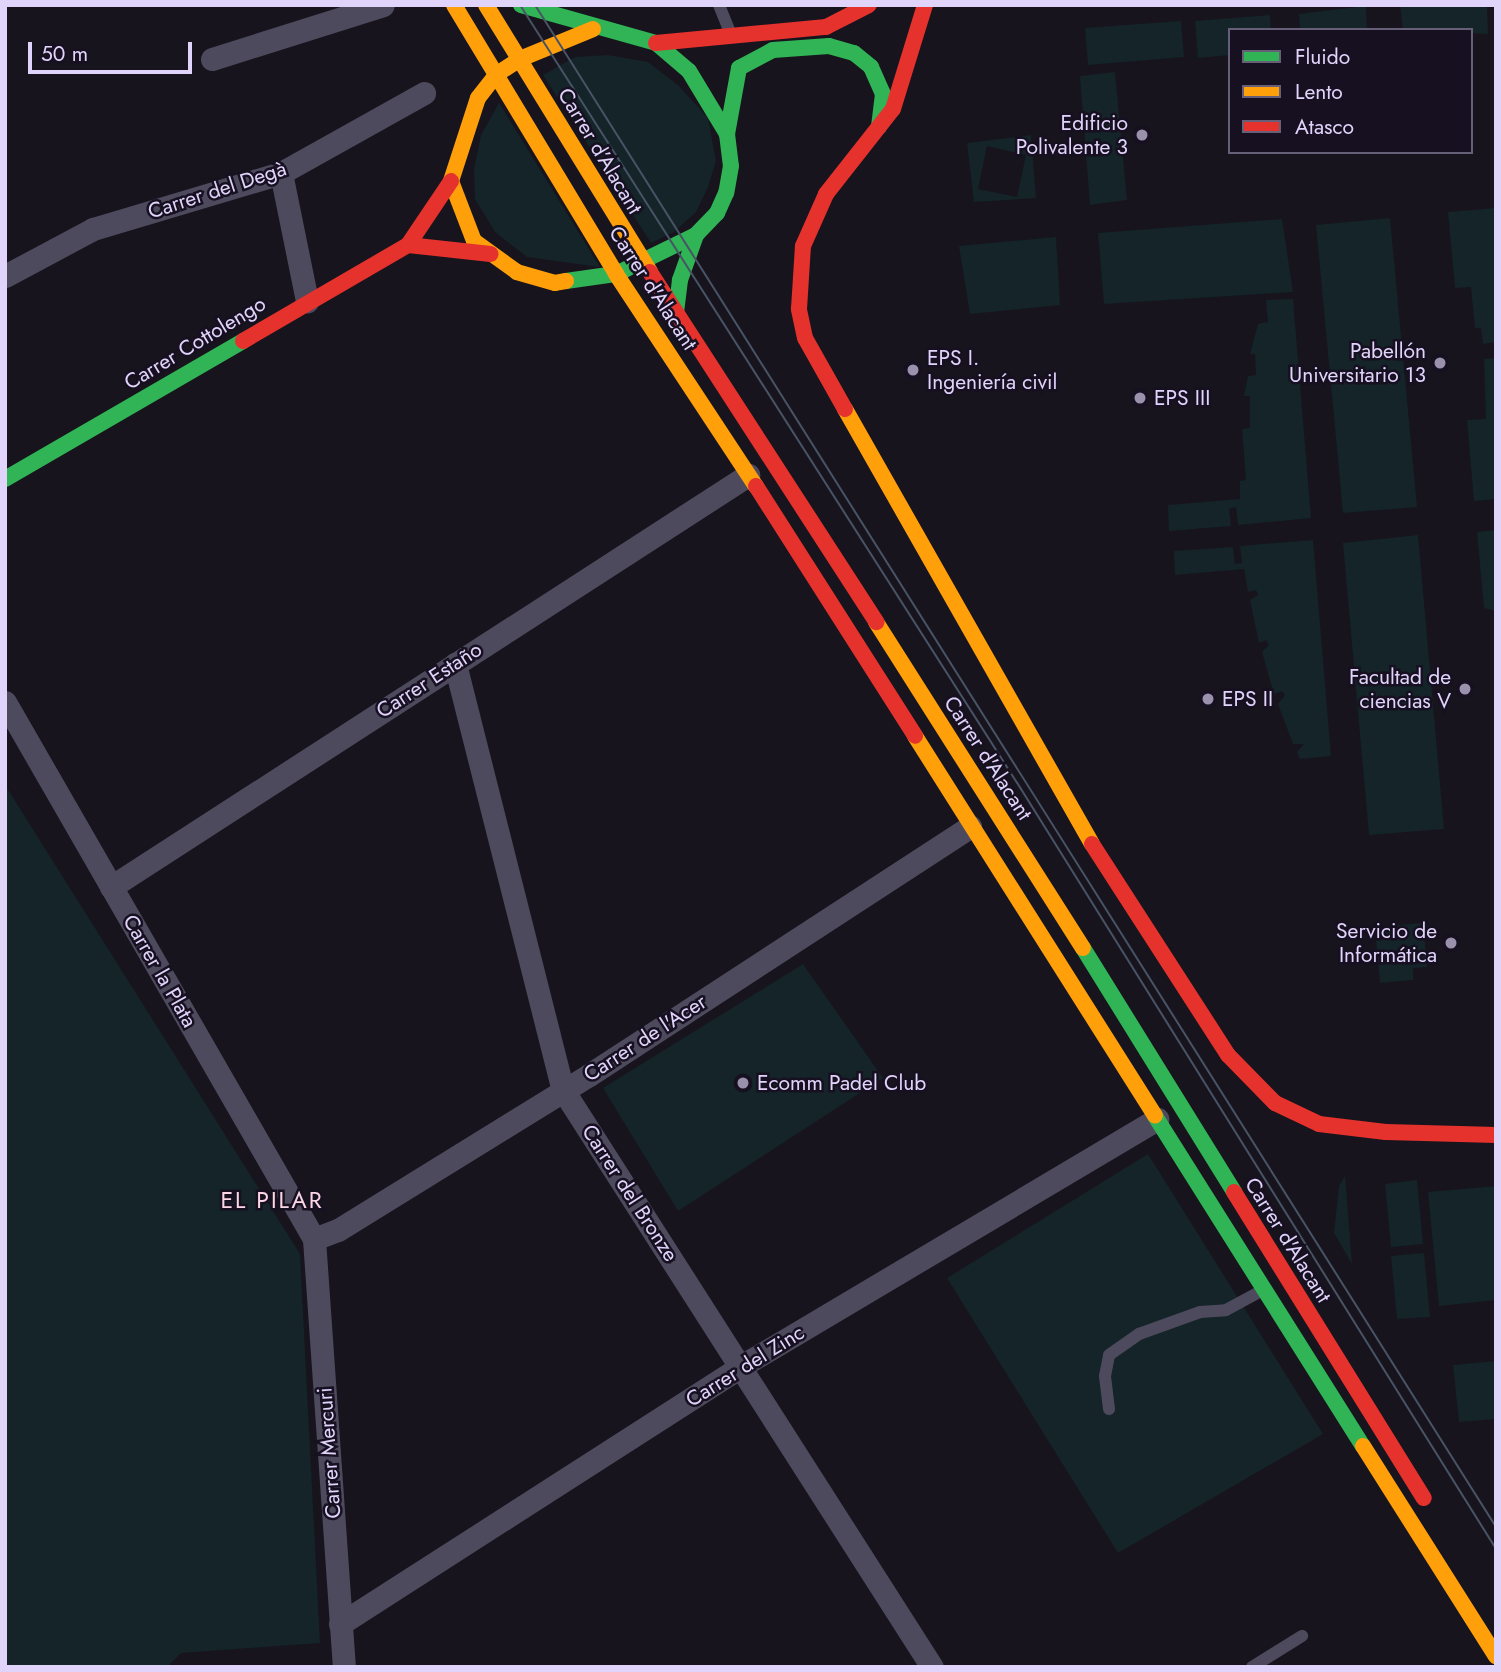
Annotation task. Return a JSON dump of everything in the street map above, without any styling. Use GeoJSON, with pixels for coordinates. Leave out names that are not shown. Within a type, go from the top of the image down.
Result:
{"type":"FeatureCollection","features":[{"type":"Feature","properties":{"kind":"main road","name":"Carrer d'Alacant"},"geometry":{"type":"LineString","coordinates":[[454,5],[616,274],[748,475],[1496,1656]]}},
{"type":"Feature","properties":{"kind":"main road","name":"Carrer d’Alacant"},"geometry":{"type":"LineString","coordinates":[[486,5],[676,313]]}},
{"type":"Feature","properties":{"kind":"main road","name":"Carrer d'Alacant"},"geometry":{"type":"LineString","coordinates":[[521,5],[593,29],[656,43],[688,71],[727,134],[731,166],[726,193],[717,213],[696,235],[680,280],[676,313],[993,803],[1430,1508]]}},
{"type":"Feature","properties":{"kind":"main road"},"geometry":{"type":"LineString","coordinates":[[736,52],[826,27],[869,5]]}},
{"type":"Feature","properties":{"kind":"main road"},"geometry":{"type":"LineString","coordinates":[[925,5],[904,84],[878,129],[826,194],[803,246],[799,309],[805,338],[1058,791],[1228,1055],[1275,1103],[1319,1124],[1386,1132],[1496,1135]]}},
{"type":"Feature","properties":{"kind":"main road"},"geometry":{"type":"LineString","coordinates":[[491,254],[408,246],[451,181],[478,98],[497,74],[520,59],[593,29]]}},
{"type":"Feature","properties":{"kind":"main road"},"geometry":{"type":"LineString","coordinates":[[656,43],[736,52],[841,47],[871,67],[883,94],[878,129]]}},
{"type":"Feature","properties":{"kind":"main road"},"geometry":{"type":"LineString","coordinates":[[727,134],[736,52]]}},
{"type":"Feature","properties":{"kind":"main road"},"geometry":{"type":"LineString","coordinates":[[451,181],[463,222],[474,241],[517,272],[588,294]]}},
{"type":"Feature","properties":{"kind":"main road"},"geometry":{"type":"LineString","coordinates":[[555,283],[616,274],[644,264],[696,235]]}},
{"type":"Feature","properties":{"kind":"main road","name":"Carrer Cottolengo"},"geometry":{"type":"LineString","coordinates":[[5,479],[408,246]]}},
{"type":"Feature","properties":{"kind":"main road"},"geometry":{"type":"LineString","coordinates":[[610,301],[648,321]]}},
{"type":"Feature","properties":{"kind":"street"},"geometry":{"type":"LineString","coordinates":[[212,58],[383,5]]}},
{"type":"Feature","properties":{"kind":"street","name":"Carrer del Degà"},"geometry":{"type":"LineString","coordinates":[[5,276],[93,229],[281,173],[424,93]]}},
{"type":"Feature","properties":{"kind":"street"},"geometry":{"type":"LineString","coordinates":[[281,173],[307,302]]}},
{"type":"Feature","properties":{"kind":"street","name":"Carrer Estaño"},"geometry":{"type":"LineString","coordinates":[[111,887],[748,475]]}},
{"type":"Feature","properties":{"kind":"street","name":"Carrer del Bronze"},"geometry":{"type":"LineString","coordinates":[[455,664],[563,1090],[743,1365],[932,1667]]}},
{"type":"Feature","properties":{"kind":"street","name":"Carrer la Plata"},"geometry":{"type":"LineString","coordinates":[[5,702],[314,1239]]}},
{"type":"Feature","properties":{"kind":"street","name":"Carrer de l'Acer"},"geometry":{"type":"LineString","coordinates":[[314,1239],[338,1230],[563,1090],[970,827]]}},
{"type":"Feature","properties":{"kind":"street","name":"Carrer del Zinc"},"geometry":{"type":"LineString","coordinates":[[340,1623],[743,1365],[1157,1119]]}},
{"type":"Feature","properties":{"kind":"street","name":"Carrer Mercuri"},"geometry":{"type":"LineString","coordinates":[[314,1239],[344,1667]]}},
{"type":"Feature","properties":{"kind":"lane"},"geometry":{"type":"LineString","coordinates":[[719,5],[736,52]]}},
{"type":"Feature","properties":{"kind":"lane"},"geometry":{"type":"LineString","coordinates":[[1109,1409],[1105,1376],[1109,1356],[1139,1334],[1200,1312],[1226,1310],[1264,1289]]}},
{"type":"Feature","properties":{"kind":"lane"},"geometry":{"type":"LineString","coordinates":[[1252,1667],[1302,1636]]}},
{"type":"Feature","properties":{"kind":"shaded area"},"geometry":{"type":"Polygon","coordinates":[[[1400,5],[1487,5],[1488,34],[1473,33],[1473,28],[1403,28],[1400,5]]]}},
{"type":"Feature","properties":{"kind":"shaded area"},"geometry":{"type":"Polygon","coordinates":[[[1366,6],[1367,28],[1300,28],[1299,14],[1366,6]]]}},
{"type":"Feature","properties":{"kind":"shaded area"},"geometry":{"type":"Polygon","coordinates":[[[1270,15],[1271,28],[1228,28],[1228,55],[1198,58],[1195,21],[1270,15]]]}},
{"type":"Feature","properties":{"kind":"shaded area"},"geometry":{"type":"Polygon","coordinates":[[[1181,21],[1184,57],[1088,65],[1085,28],[1181,21]]]}},
{"type":"Feature","properties":{"kind":"shaded area"},"geometry":{"type":"Polygon","coordinates":[[[608,55],[648,62],[678,85],[708,118],[716,161],[708,187],[696,212],[674,232],[651,243],[543,75],[575,57],[608,55]]]}},
{"type":"Feature","properties":{"kind":"shaded area"},"geometry":{"type":"Polygon","coordinates":[[[1115,72],[1127,200],[1090,205],[1080,76],[1115,72]]]}},
{"type":"Feature","properties":{"kind":"shaded area"},"geometry":{"type":"Polygon","coordinates":[[[499,103],[600,267],[527,257],[495,232],[475,199],[474,169],[481,135],[499,103]]]}},
{"type":"Feature","properties":{"kind":"shaded area"},"geometry":{"type":"Polygon","coordinates":[[[1031,135],[1036,198],[974,202],[967,143],[1031,135]],[[987,146],[978,189],[1017,197],[1026,155],[987,146]]]}},
{"type":"Feature","properties":{"kind":"shaded area"},"geometry":{"type":"Polygon","coordinates":[[[1496,208],[1496,342],[1483,344],[1481,328],[1475,328],[1471,287],[1455,288],[1448,212],[1496,208]]]}},
{"type":"Feature","properties":{"kind":"shaded area"},"geometry":{"type":"Polygon","coordinates":[[[1390,218],[1417,507],[1343,513],[1316,225],[1390,218]]]}},
{"type":"Feature","properties":{"kind":"shaded area"},"geometry":{"type":"Polygon","coordinates":[[[1282,219],[1293,292],[1104,304],[1098,233],[1282,219]]]}},
{"type":"Feature","properties":{"kind":"shaded area"},"geometry":{"type":"Polygon","coordinates":[[[1056,237],[1060,305],[970,314],[959,246],[1056,237]]]}},
{"type":"Feature","properties":{"kind":"shaded area"},"geometry":{"type":"Polygon","coordinates":[[[1293,299],[1311,518],[1238,525],[1236,507],[1229,509],[1231,526],[1169,531],[1168,505],[1240,499],[1240,481],[1246,480],[1242,429],[1250,428],[1250,396],[1244,396],[1248,376],[1256,375],[1255,354],[1250,354],[1258,324],[1268,322],[1266,300],[1293,299]]]}},
{"type":"Feature","properties":{"kind":"shaded area"},"geometry":{"type":"Polygon","coordinates":[[[1496,358],[1496,499],[1474,501],[1467,420],[1486,419],[1484,359],[1496,358]]]}},
{"type":"Feature","properties":{"kind":"shaded area"},"geometry":{"type":"Polygon","coordinates":[[[1496,530],[1496,611],[1484,608],[1477,532],[1496,530]]]}},
{"type":"Feature","properties":{"kind":"shaded area"},"geometry":{"type":"Polygon","coordinates":[[[1418,535],[1444,829],[1369,835],[1343,543],[1418,535]]]}},
{"type":"Feature","properties":{"kind":"shaded area"},"geometry":{"type":"Polygon","coordinates":[[[1313,540],[1331,756],[1300,759],[1297,752],[1304,744],[1293,744],[1278,704],[1285,695],[1282,691],[1274,694],[1262,652],[1269,645],[1266,640],[1259,643],[1250,600],[1258,595],[1256,590],[1248,592],[1244,569],[1175,575],[1174,551],[1233,547],[1235,564],[1242,563],[1240,546],[1313,540]]]}},
{"type":"Feature","properties":{"kind":"shaded area"},"geometry":{"type":"Polygon","coordinates":[[[5,785],[300,1254],[320,1643],[181,1653],[167,1667],[5,1667],[5,785]]]}},
{"type":"Feature","properties":{"kind":"shaded area"},"geometry":{"type":"Polygon","coordinates":[[[1423,923],[1427,967],[1413,968],[1413,980],[1380,983],[1375,927],[1423,923]]]}},
{"type":"Feature","properties":{"kind":"shaded area","name":"Ecomm Padel Club"},"geometry":{"type":"Polygon","coordinates":[[[803,964],[883,1078],[678,1211],[603,1088],[803,964]]]}},
{"type":"Feature","properties":{"kind":"shaded area"},"geometry":{"type":"Polygon","coordinates":[[[1148,1154],[1323,1434],[1118,1553],[947,1278],[1148,1154]]]}},
{"type":"Feature","properties":{"kind":"shaded area"},"geometry":{"type":"Polygon","coordinates":[[[1345,1176],[1352,1264],[1334,1233],[1339,1186],[1345,1176]]]}},
{"type":"Feature","properties":{"kind":"shaded area"},"geometry":{"type":"Polygon","coordinates":[[[1417,1180],[1423,1244],[1391,1247],[1385,1184],[1417,1180]]]}},
{"type":"Feature","properties":{"kind":"shaded area"},"geometry":{"type":"Polygon","coordinates":[[[1496,1186],[1496,1300],[1439,1306],[1428,1192],[1496,1186]]]}},
{"type":"Feature","properties":{"kind":"shaded area"},"geometry":{"type":"Polygon","coordinates":[[[1424,1253],[1430,1317],[1397,1319],[1391,1256],[1424,1253]]]}},
{"type":"Feature","properties":{"kind":"shaded area"},"geometry":{"type":"Polygon","coordinates":[[[1496,1361],[1496,1419],[1459,1422],[1453,1365],[1496,1361]]]}},
{"type":"Feature","properties":{"kind":"tram line"},"geometry":{"type":"LineString","coordinates":[[520,5],[1021,789],[1496,1549]]}},
{"type":"Feature","properties":{"kind":"tram line"},"geometry":{"type":"LineString","coordinates":[[535,5],[1496,1527]]}},
{"type":"Feature","properties":{"kind":"traffic: fast"},"geometry":{"type":"LineString","coordinates":[[521,5],[656,43],[689,71],[727,134],[731,166],[726,193],[717,213],[696,235],[680,280],[676,313]]}},
{"type":"Feature","properties":{"kind":"traffic: fast"},"geometry":{"type":"LineString","coordinates":[[727,134],[739,68],[773,50],[829,46],[854,53],[871,67],[883,94],[879,127]]}},
{"type":"Feature","properties":{"kind":"traffic: fast"},"geometry":{"type":"LineString","coordinates":[[566,281],[616,274],[696,235]]}},
{"type":"Feature","properties":{"kind":"traffic: fast"},"geometry":{"type":"LineString","coordinates":[[5,479],[243,341]]}},
{"type":"Feature","properties":{"kind":"traffic: fast"},"geometry":{"type":"LineString","coordinates":[[1083,948],[1234,1192]]}},
{"type":"Feature","properties":{"kind":"traffic: fast"},"geometry":{"type":"LineString","coordinates":[[1155,1116],[1363,1446]]}},
{"type":"Feature","properties":{"kind":"traffic: slow"},"geometry":{"type":"LineString","coordinates":[[454,5],[616,274],[756,486]]}},
{"type":"Feature","properties":{"kind":"traffic: slow"},"geometry":{"type":"LineString","coordinates":[[486,5],[650,272]]}},
{"type":"Feature","properties":{"kind":"traffic: slow"},"geometry":{"type":"LineString","coordinates":[[566,281],[555,283],[517,272],[474,241],[451,181],[478,98],[497,74],[520,59],[593,29]]}},
{"type":"Feature","properties":{"kind":"traffic: slow"},"geometry":{"type":"LineString","coordinates":[[845,409],[1092,844]]}},
{"type":"Feature","properties":{"kind":"traffic: slow"},"geometry":{"type":"LineString","coordinates":[[876,622],[1083,948]]}},
{"type":"Feature","properties":{"kind":"traffic: slow"},"geometry":{"type":"LineString","coordinates":[[915,736],[1155,1116]]}},
{"type":"Feature","properties":{"kind":"traffic: slow"},"geometry":{"type":"LineString","coordinates":[[1363,1446],[1496,1656]]}},
{"type":"Feature","properties":{"kind":"traffic: jam"},"geometry":{"type":"LineString","coordinates":[[656,43],[826,27],[869,5]]}},
{"type":"Feature","properties":{"kind":"traffic: jam"},"geometry":{"type":"LineString","coordinates":[[845,409],[805,338],[799,309],[803,246],[826,194],[893,109],[925,5]]}},
{"type":"Feature","properties":{"kind":"traffic: jam"},"geometry":{"type":"LineString","coordinates":[[243,341],[408,245],[451,181]]}},
{"type":"Feature","properties":{"kind":"traffic: jam"},"geometry":{"type":"LineString","coordinates":[[408,245],[491,254]]}},
{"type":"Feature","properties":{"kind":"traffic: jam"},"geometry":{"type":"LineString","coordinates":[[650,272],[876,622]]}},
{"type":"Feature","properties":{"kind":"traffic: jam"},"geometry":{"type":"LineString","coordinates":[[756,486],[915,736]]}},
{"type":"Feature","properties":{"kind":"traffic: jam"},"geometry":{"type":"LineString","coordinates":[[1092,844],[1228,1055],[1275,1103],[1319,1124],[1386,1132],[1496,1135]]}},
{"type":"Feature","properties":{"kind":"traffic: jam"},"geometry":{"type":"LineString","coordinates":[[1234,1192],[1424,1498]]}},
{"type":"Feature","properties":{"kind":"place","name":"Edificio Polivalente 3"},"geometry":{"type":"Point","coordinates":[1142,135]}},
{"type":"Feature","properties":{"kind":"place","name":"Pabellón Universitario 13"},"geometry":{"type":"Point","coordinates":[1440,363]}},
{"type":"Feature","properties":{"kind":"place","name":"EPS I. Ingeniería civil"},"geometry":{"type":"Point","coordinates":[913,370]}},
{"type":"Feature","properties":{"kind":"place","name":"EPS III"},"geometry":{"type":"Point","coordinates":[1140,398]}},
{"type":"Feature","properties":{"kind":"place","name":"Facultad de ciencias V"},"geometry":{"type":"Point","coordinates":[1465,689]}},
{"type":"Feature","properties":{"kind":"place","name":"EPS II"},"geometry":{"type":"Point","coordinates":[1208,699]}},
{"type":"Feature","properties":{"kind":"place","name":"Servicio de Informática"},"geometry":{"type":"Point","coordinates":[1451,943]}},
{"type":"Feature","properties":{"kind":"place","name":"Ecomm Padel Club"},"geometry":{"type":"Point","coordinates":[743,1083]}},
{"type":"Feature","properties":{"kind":"district","name":"EL PILAR"},"geometry":{"type":"Point","coordinates":[272,1200]}}]}
